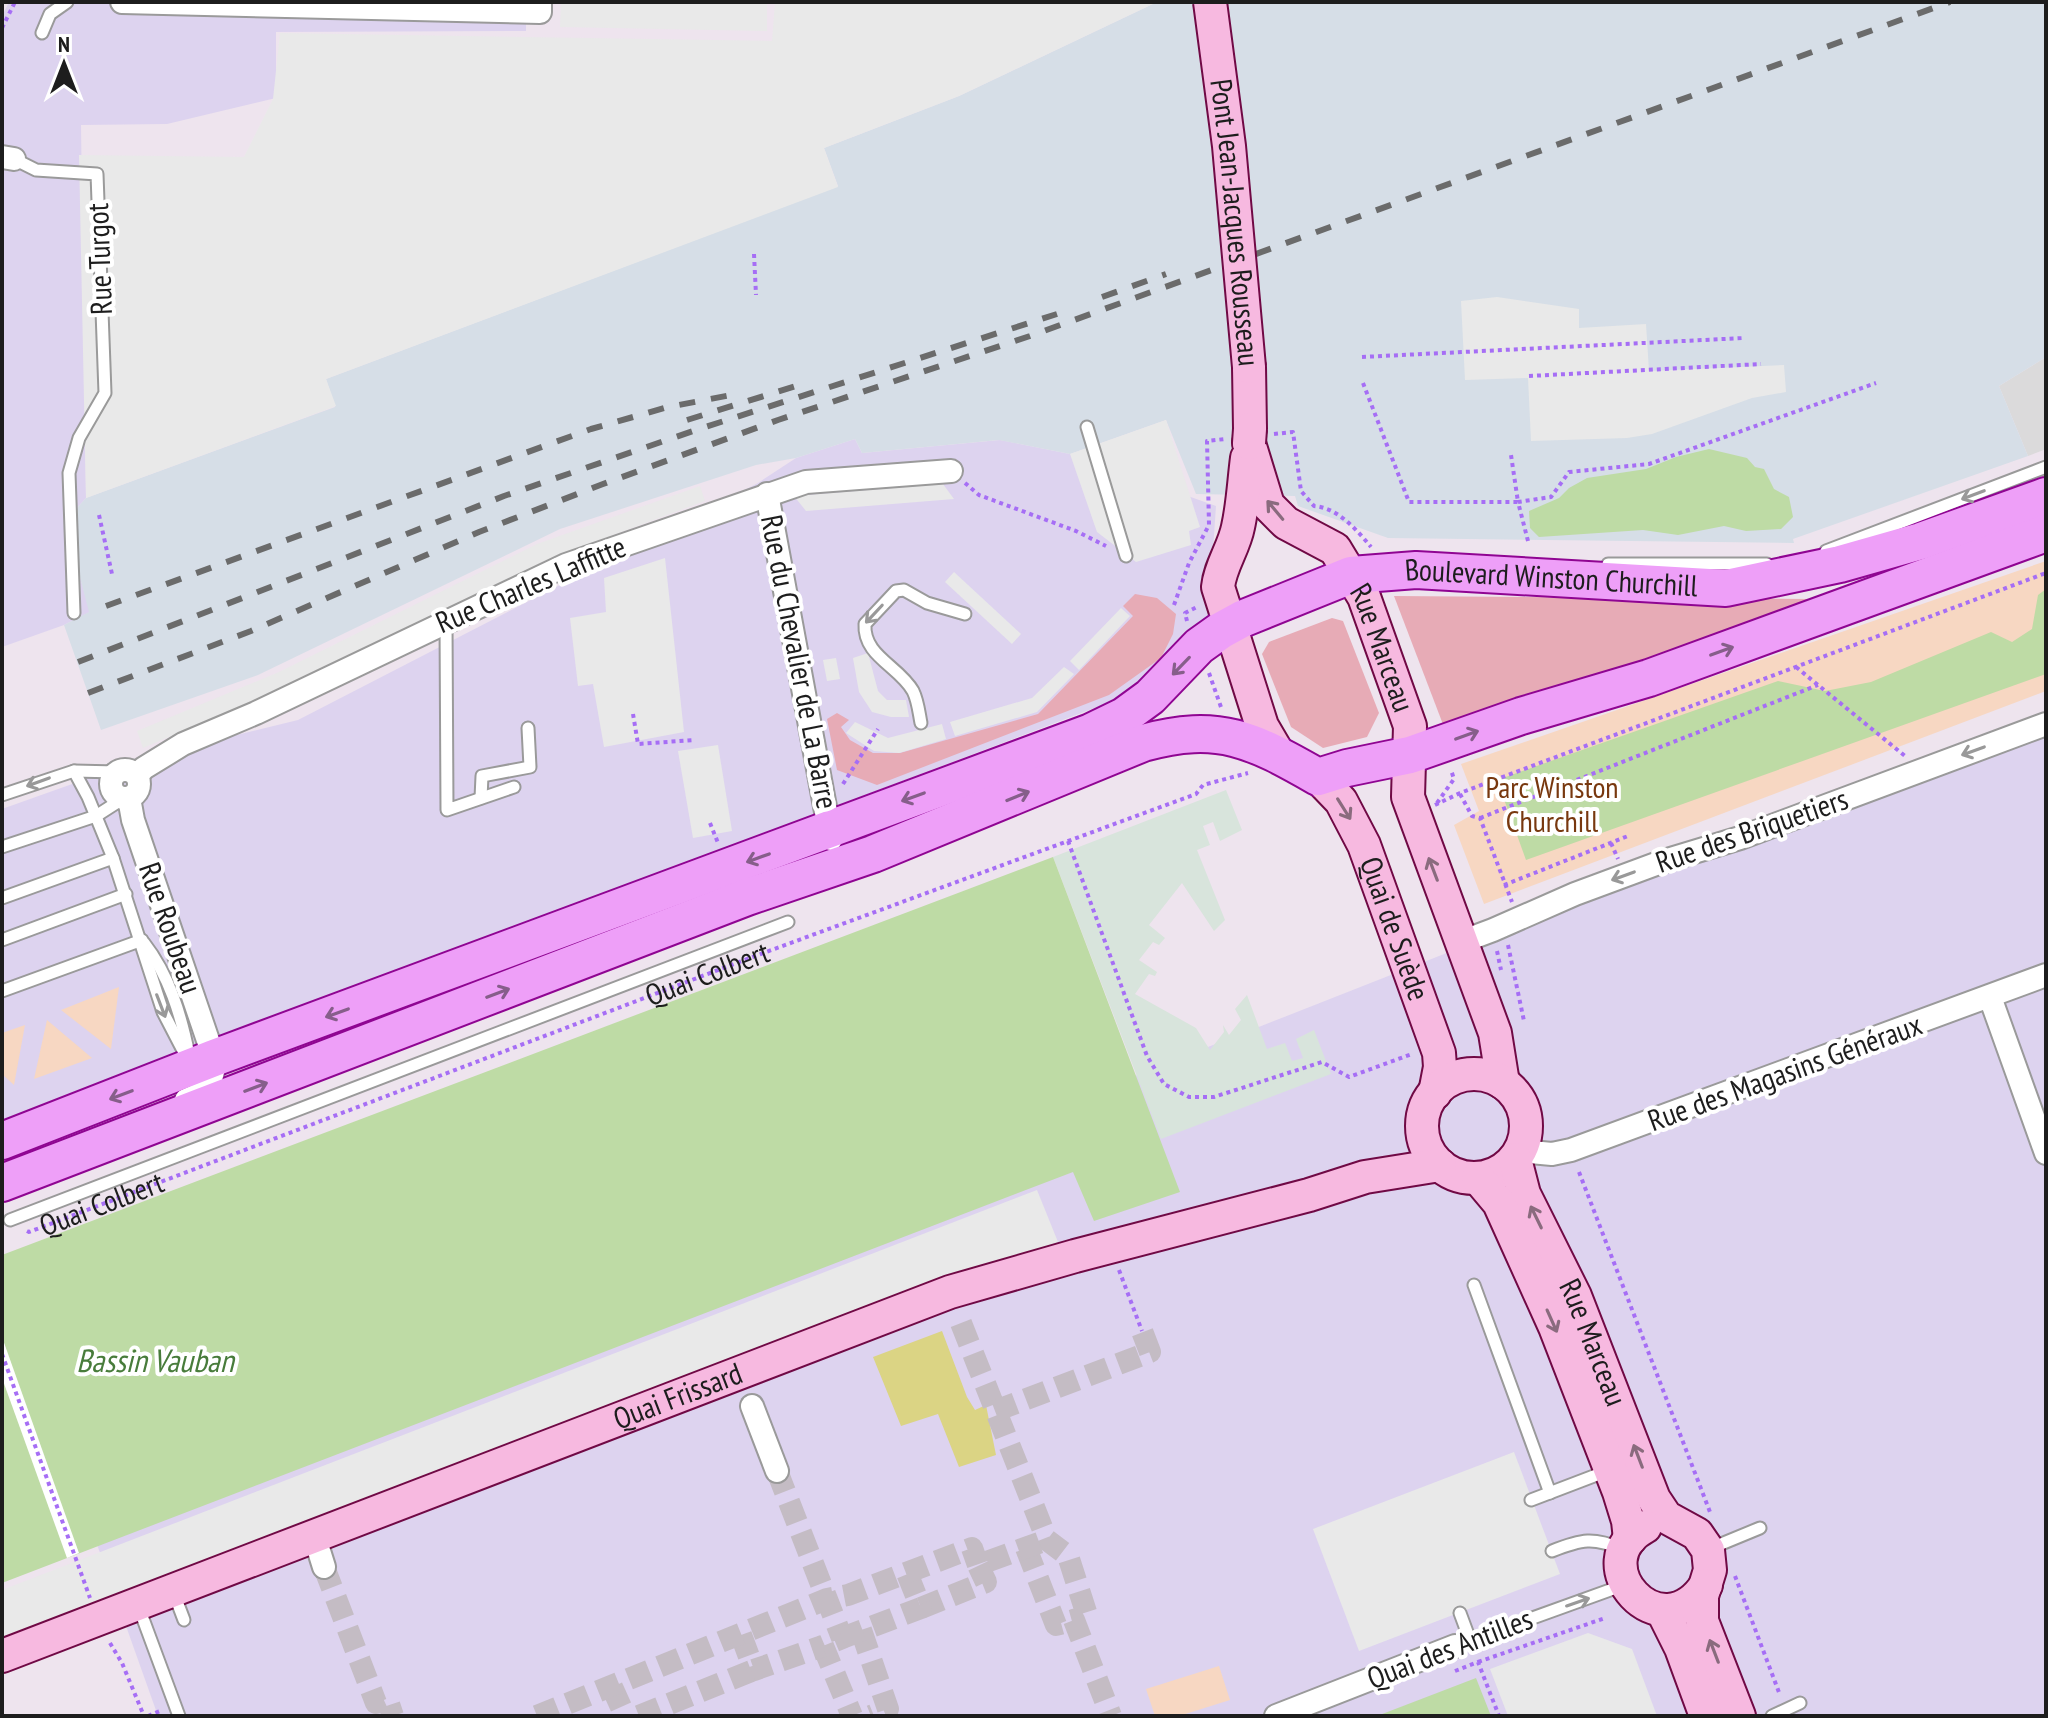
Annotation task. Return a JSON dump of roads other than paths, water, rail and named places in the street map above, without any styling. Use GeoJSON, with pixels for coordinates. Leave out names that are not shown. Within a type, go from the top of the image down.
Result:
{"type":"FeatureCollection","features":[{"type":"Feature","properties":{"kind":"main road","name":"Pont Jean-Jacques Rousseau"},"geometry":{"type":"LineString","coordinates":[[1210,2],[1229,146],[1247,336],[1249,443],[1239,527],[1219,576],[1218,587],[1230,626]]}},
{"type":"Feature","properties":{"kind":"main road","name":"Pont Jean-Jacques Rousseau"},"geometry":{"type":"LineString","coordinates":[[1249,443],[1268,505],[1286,523],[1355,552]]}},
{"type":"Feature","properties":{"kind":"main road","name":"Boulevard Winston Churchill"},"geometry":{"type":"LineString","coordinates":[[828,817],[1091,732],[1124,716],[1150,697],[1199,646],[1355,552],[1416,570],[1726,588],[1840,564],[1921,541],[2046,496]]}},
{"type":"Feature","properties":{"kind":"main road"},"geometry":{"type":"LineString","coordinates":[[1230,626],[1262,726],[1266,763],[1318,777],[1410,755],[1521,716],[1649,678],[2046,533]]}},
{"type":"Feature","properties":{"kind":"main road","name":"Rue Marceau"},"geometry":{"type":"LineString","coordinates":[[1355,552],[1364,597],[1410,726],[1410,755]]}},
{"type":"Feature","properties":{"kind":"main road","name":"Quai Colbert"},"geometry":{"type":"LineString","coordinates":[[2,1183],[735,901],[873,854],[1143,743],[1176,734],[1203,732],[1232,737],[1266,763]]}},
{"type":"Feature","properties":{"kind":"main road","name":"Quai de Suède"},"geometry":{"type":"LineString","coordinates":[[1410,755],[1408,797],[1495,1033],[1503,1083]]}},
{"type":"Feature","properties":{"kind":"main road","name":"Quai de Suède"},"geometry":{"type":"LineString","coordinates":[[1318,777],[1341,801],[1364,845],[1439,1053],[1435,1093]]}},
{"type":"Feature","properties":{"kind":"main road"},"geometry":{"type":"LineString","coordinates":[[2,1141],[206,1068],[828,817]]}},
{"type":"Feature","properties":{"kind":"main road"},"geometry":{"type":"LineString","coordinates":[[1478,1075],[1503,1083],[1522,1106],[1526,1121],[1525,1136],[1518,1155],[1492,1175],[1478,1178],[1464,1177],[1440,1165],[1431,1155],[1422,1129],[1426,1106],[1435,1093],[1448,1082],[1464,1076],[1478,1075]]}},
{"type":"Feature","properties":{"kind":"main road","name":"Quai Frissard"},"geometry":{"type":"LineString","coordinates":[[1365,1177],[1422,1129]]}},
{"type":"Feature","properties":{"kind":"main road"},"geometry":{"type":"LineString","coordinates":[[2,1148],[54,1164]]}},
{"type":"Feature","properties":{"kind":"main road","name":"Rue Marceau"},"geometry":{"type":"LineString","coordinates":[[1518,1155],[1524,1194],[1575,1296],[1654,1499],[1666,1517],[1715,1547]]}},
{"type":"Feature","properties":{"kind":"main road","name":"Quai Frissard"},"geometry":{"type":"LineString","coordinates":[[2,1656],[137,1603],[178,1606],[314,1535],[950,1292],[1365,1177],[1440,1165]]}},
{"type":"Feature","properties":{"kind":"main road","name":"Rue Marceau"},"geometry":{"type":"LineString","coordinates":[[1478,1178],[1499,1203],[1555,1327],[1611,1469],[1628,1521],[1621,1573],[1625,1585]]}},
{"type":"Feature","properties":{"kind":"main road"},"geometry":{"type":"LineString","coordinates":[[1627,1544],[1650,1524],[1675,1522]]}},
{"type":"Feature","properties":{"kind":"main road"},"geometry":{"type":"LineString","coordinates":[[1715,1547],[1701,1609],[1702,1621],[1739,1716]]}},
{"type":"Feature","properties":{"kind":"main road"},"geometry":{"type":"LineString","coordinates":[[1625,1585],[1634,1598],[1662,1610],[1688,1605],[1706,1585]]}},
{"type":"Feature","properties":{"kind":"main road"},"geometry":{"type":"LineString","coordinates":[[1662,1610],[1681,1648],[1706,1716]]}},
{"type":"Feature","properties":{"kind":"street"},"geometry":{"type":"LineString","coordinates":[[122,2],[540,12],[540,2]]}},
{"type":"Feature","properties":{"kind":"street","name":"Rue Charles Laffitte"},"geometry":{"type":"LineString","coordinates":[[127,774],[144,768],[183,744],[256,713],[566,565],[806,482],[951,471]]}},
{"type":"Feature","properties":{"kind":"street","name":"Rue du Chevalier de La Barre"},"geometry":{"type":"LineString","coordinates":[[767,494],[828,817]]}},
{"type":"Feature","properties":{"kind":"street","name":"Rue des Briquetiers"},"geometry":{"type":"LineString","coordinates":[[1461,942],[1500,934],[1575,894],[1664,861],[1740,838],[2046,724]]}},
{"type":"Feature","properties":{"kind":"street","name":"Rue Roubeau"},"geometry":{"type":"LineString","coordinates":[[127,774],[111,785],[115,794],[126,798],[206,1068]]}},
{"type":"Feature","properties":{"kind":"street"},"geometry":{"type":"LineString","coordinates":[[828,817],[853,853],[873,854]]}},
{"type":"Feature","properties":{"kind":"street"},"geometry":{"type":"LineString","coordinates":[[809,875],[828,852],[831,842],[828,817]]}},
{"type":"Feature","properties":{"kind":"street","name":"Rue des Magasins Généraux"},"geometry":{"type":"LineString","coordinates":[[1518,1155],[1571,1150],[2046,975]]}},
{"type":"Feature","properties":{"kind":"street"},"geometry":{"type":"LineString","coordinates":[[1990,997],[2046,1153]]}},
{"type":"Feature","properties":{"kind":"street"},"geometry":{"type":"LineString","coordinates":[[157,1125],[166,1113],[183,1101],[208,1090],[206,1068]]}},
{"type":"Feature","properties":{"kind":"street"},"geometry":{"type":"LineString","coordinates":[[752,1406],[777,1471]]}},
{"type":"Feature","properties":{"kind":"street"},"geometry":{"type":"LineString","coordinates":[[314,1535],[324,1567]]}},
{"type":"Feature","properties":{"kind":"street","name":"Quai des Antilles"},"geometry":{"type":"LineString","coordinates":[[1276,1716],[1462,1643]]}},
{"type":"Feature","properties":{"kind":"lane"},"geometry":{"type":"LineString","coordinates":[[42,33],[50,14],[67,2]]}},
{"type":"Feature","properties":{"kind":"lane","name":"Rue Turgot"},"geometry":{"type":"LineString","coordinates":[[8,158],[36,170],[97,174],[105,393],[79,438],[69,473],[74,613]]}},
{"type":"Feature","properties":{"kind":"lane"},"geometry":{"type":"LineString","coordinates":[[1087,427],[1126,556]]}},
{"type":"Feature","properties":{"kind":"lane"},"geometry":{"type":"LineString","coordinates":[[1600,564],[1793,563],[2046,467]]}},
{"type":"Feature","properties":{"kind":"lane"},"geometry":{"type":"LineString","coordinates":[[1521,576],[1554,564]]}},
{"type":"Feature","properties":{"kind":"lane"},"geometry":{"type":"LineString","coordinates":[[921,723],[912,689],[870,647],[864,635],[865,624],[896,591],[904,590],[927,603],[965,614]]}},
{"type":"Feature","properties":{"kind":"lane"},"geometry":{"type":"LineString","coordinates":[[446,621],[447,810],[514,787]]}},
{"type":"Feature","properties":{"kind":"lane"},"geometry":{"type":"LineString","coordinates":[[481,798],[482,776],[530,767],[528,728]]}},
{"type":"Feature","properties":{"kind":"lane"},"geometry":{"type":"LineString","coordinates":[[2,795],[74,771],[127,774]]}},
{"type":"Feature","properties":{"kind":"lane"},"geometry":{"type":"LineString","coordinates":[[74,771],[113,858],[142,940],[160,963],[183,1023],[206,1068]]}},
{"type":"Feature","properties":{"kind":"lane"},"geometry":{"type":"LineString","coordinates":[[2,847],[96,816],[126,798]]}},
{"type":"Feature","properties":{"kind":"lane"},"geometry":{"type":"LineString","coordinates":[[2,898],[113,858]]}},
{"type":"Feature","properties":{"kind":"lane"},"geometry":{"type":"LineString","coordinates":[[2,940],[126,894]]}},
{"type":"Feature","properties":{"kind":"lane","name":"Quai Colbert"},"geometry":{"type":"LineString","coordinates":[[10,1220],[788,922]]}},
{"type":"Feature","properties":{"kind":"lane"},"geometry":{"type":"LineString","coordinates":[[2,991],[142,940]]}},
{"type":"Feature","properties":{"kind":"lane"},"geometry":{"type":"LineString","coordinates":[[1474,1285],[1550,1493]]}},
{"type":"Feature","properties":{"kind":"lane"},"geometry":{"type":"LineString","coordinates":[[1531,1500],[1611,1469]]}},
{"type":"Feature","properties":{"kind":"lane"},"geometry":{"type":"LineString","coordinates":[[1715,1547],[1760,1528]]}},
{"type":"Feature","properties":{"kind":"lane"},"geometry":{"type":"LineString","coordinates":[[1552,1551],[1581,1540],[1627,1544]]}},
{"type":"Feature","properties":{"kind":"lane","name":"Quai des Antilles"},"geometry":{"type":"LineString","coordinates":[[1462,1643],[1625,1585]]}},
{"type":"Feature","properties":{"kind":"lane"},"geometry":{"type":"LineString","coordinates":[[137,1603],[179,1716]]}},
{"type":"Feature","properties":{"kind":"lane"},"geometry":{"type":"LineString","coordinates":[[1460,1613],[1462,1643]]}},
{"type":"Feature","properties":{"kind":"lane"},"geometry":{"type":"LineString","coordinates":[[1772,1716],[1800,1703]]}},
{"type":"Feature","properties":{"kind":"water"},"geometry":{"type":"Polygon","coordinates":[[[1709,449],[1747,458],[1755,467],[1764,469],[1774,489],[1789,497],[1793,517],[1781,529],[1746,531],[1724,526],[1678,535],[1643,530],[1539,537],[1530,528],[1529,511],[1559,498],[1587,478],[1646,469],[1709,449]]]}},
{"type":"Feature","properties":{"kind":"water"},"geometry":{"type":"Polygon","coordinates":[[[2046,589],[2046,674],[1526,860],[1497,780],[1778,681],[1825,691],[1871,682],[1991,632],[2012,642],[2032,629],[2038,595],[2046,589]]]}},
{"type":"Feature","properties":{"kind":"water","name":"Bassin Vauban"},"geometry":{"type":"Polygon","coordinates":[[[1053,857],[1180,1192],[1094,1221],[1073,1172],[2,1583],[2,1255],[1053,857]]]}},
{"type":"Feature","properties":{"kind":"water"},"geometry":{"type":"Polygon","coordinates":[[[1476,1678],[1491,1716],[1377,1716],[1476,1678]]]}},
{"type":"Feature","properties":{"kind":"tunnel"},"geometry":{"type":"LineString","coordinates":[[961,1323],[1047,1540],[1068,1556],[1087,1615],[1074,1620]]}},
{"type":"Feature","properties":{"kind":"tunnel"},"geometry":{"type":"LineString","coordinates":[[995,1411],[1150,1352],[1142,1331]]}},
{"type":"Feature","properties":{"kind":"tunnel"},"geometry":{"type":"LineString","coordinates":[[777,1471],[842,1638],[823,1646],[852,1716]]}},
{"type":"Feature","properties":{"kind":"tunnel"},"geometry":{"type":"LineString","coordinates":[[537,1716],[827,1599],[848,1595],[972,1548],[978,1565],[1047,1540]]}},
{"type":"Feature","properties":{"kind":"tunnel"},"geometry":{"type":"LineString","coordinates":[[1026,1548],[1056,1625],[1074,1620],[1111,1716]]}},
{"type":"Feature","properties":{"kind":"tunnel"},"geometry":{"type":"LineString","coordinates":[[921,1608],[986,1582],[978,1565]]}},
{"type":"Feature","properties":{"kind":"tunnel"},"geometry":{"type":"LineString","coordinates":[[324,1567],[376,1703],[387,1698],[393,1716]]}},
{"type":"Feature","properties":{"kind":"tunnel"},"geometry":{"type":"LineString","coordinates":[[842,1638],[921,1608],[907,1573]]}},
{"type":"Feature","properties":{"kind":"tunnel"},"geometry":{"type":"LineString","coordinates":[[861,1630],[888,1709],[871,1716]]}},
{"type":"Feature","properties":{"kind":"tunnel"},"geometry":{"type":"LineString","coordinates":[[741,1635],[754,1670],[823,1646]]}},
{"type":"Feature","properties":{"kind":"tunnel"},"geometry":{"type":"LineString","coordinates":[[639,1716],[754,1670]]}},
{"type":"Feature","properties":{"kind":"tunnel"},"geometry":{"type":"LineString","coordinates":[[612,1687],[625,1716]]}},
{"type":"Feature","properties":{"kind":"railway"},"geometry":{"type":"LineString","coordinates":[[88,693],[251,631],[479,532],[603,484],[778,420],[1030,336],[1950,2]]}},
{"type":"Feature","properties":{"kind":"railway"},"geometry":{"type":"LineString","coordinates":[[1102,297],[1166,274]]}},
{"type":"Feature","properties":{"kind":"railway"},"geometry":{"type":"LineString","coordinates":[[78,662],[504,496],[696,430],[1057,314]]}},
{"type":"Feature","properties":{"kind":"railway"},"geometry":{"type":"LineString","coordinates":[[687,420],[809,382]]}},
{"type":"Feature","properties":{"kind":"railway"},"geometry":{"type":"LineString","coordinates":[[106,606],[591,429],[668,407],[742,393]]}},
{"type":"Feature","properties":{"kind":"park label","name":"Parc Winston Churchill"},"geometry":{"type":"Point","coordinates":[1552,805]}}]}
